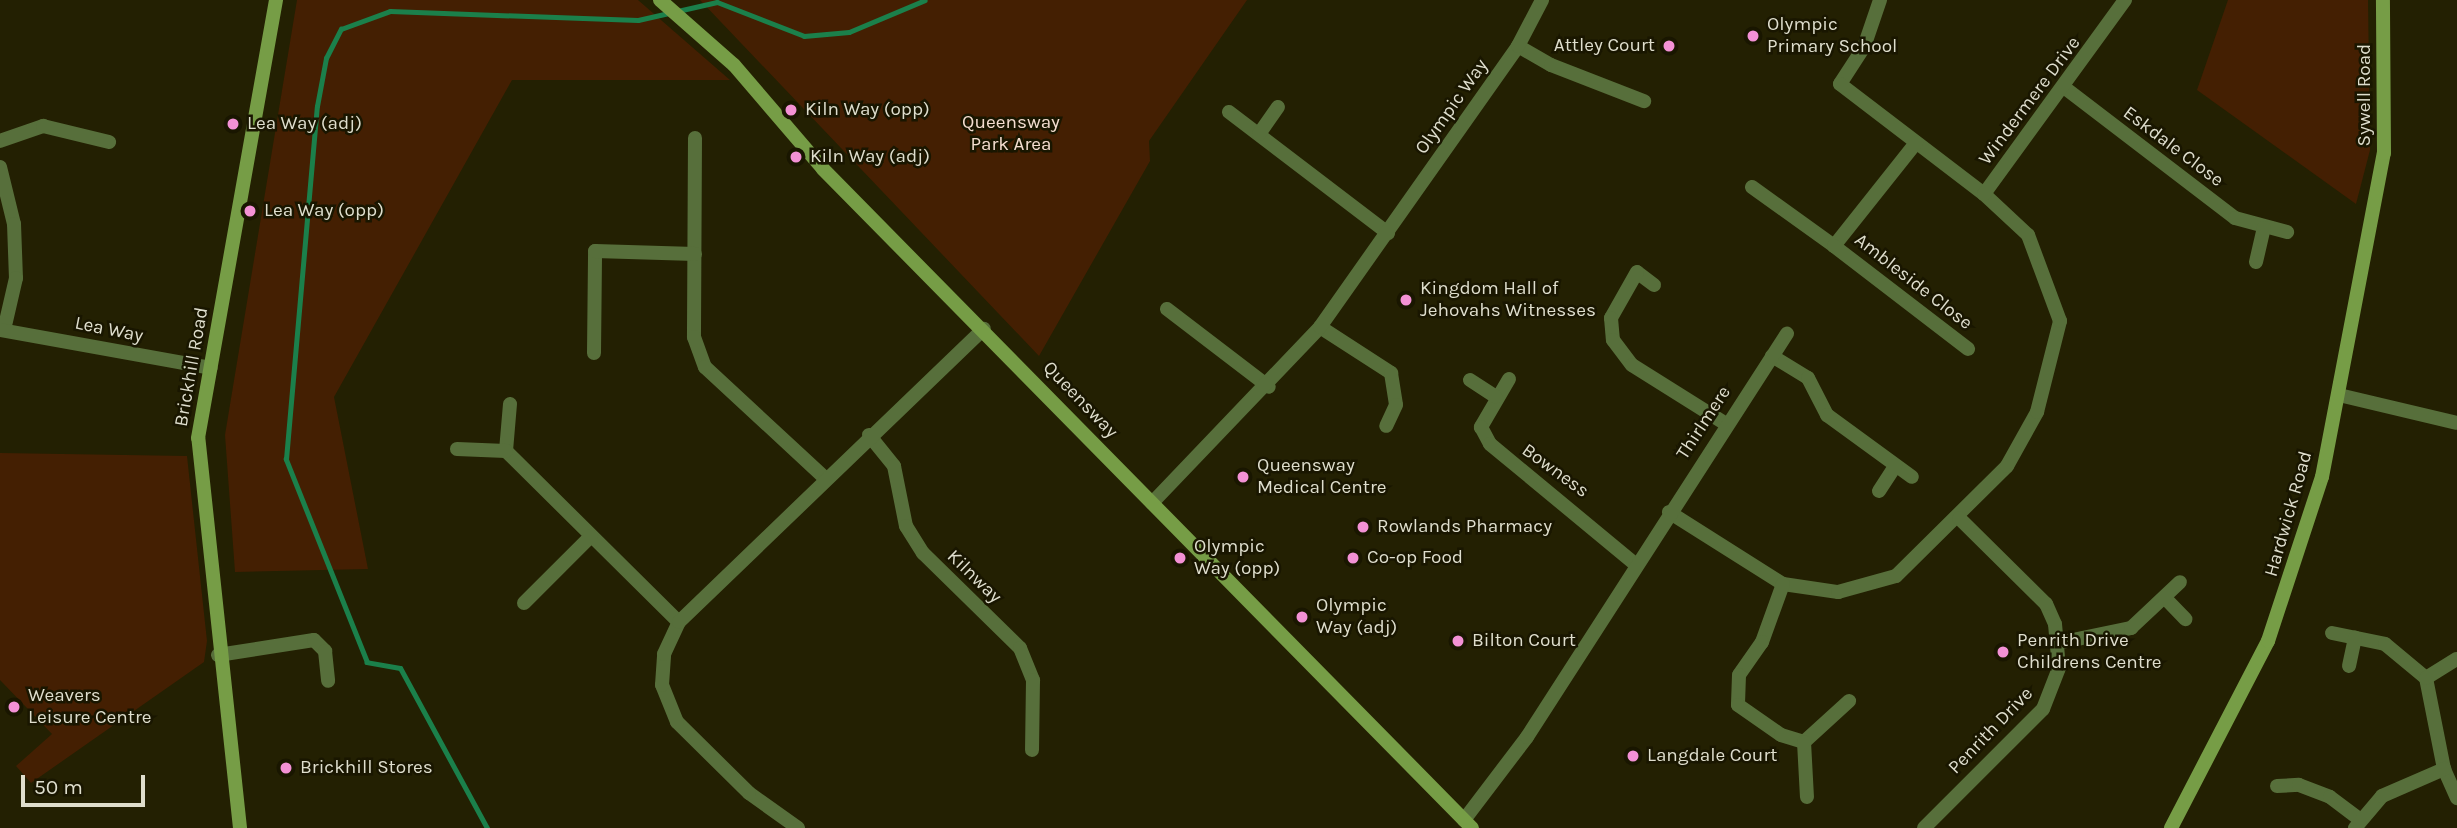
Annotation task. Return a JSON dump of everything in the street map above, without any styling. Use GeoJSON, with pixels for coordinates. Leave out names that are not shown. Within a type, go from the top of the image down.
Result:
{"type":"FeatureCollection","features":[{"type":"Feature","properties":{"kind":"street","name":"Brickhill Road"},"geometry":{"type":"LineString","coordinates":[[240,828],[218,655],[198,438],[276,0]]}},
{"type":"Feature","properties":{"kind":"street","name":"Olympic Way"},"geometry":{"type":"LineString","coordinates":[[1152,503],[1269,387],[1320,327],[1518,46],[1542,0]]}},
{"type":"Feature","properties":{"kind":"street"},"geometry":{"type":"LineString","coordinates":[[1880,0],[1864,47],[1840,84],[1984,194]]}},
{"type":"Feature","properties":{"kind":"street","name":"Windermere Drive"},"geometry":{"type":"LineString","coordinates":[[1669,512],[1783,584],[1838,592],[1877,586],[1959,518],[2007,466],[2037,412],[2060,321],[2028,235],[1984,194],[2065,88],[2125,0]]}},
{"type":"Feature","properties":{"kind":"street","name":"Sywell Road"},"geometry":{"type":"LineString","coordinates":[[2379,189],[2386,111],[2384,0]]}},
{"type":"Feature","properties":{"kind":"street","name":"Queensway"},"geometry":{"type":"LineString","coordinates":[[663,3],[696,32],[1152,503],[1468,824]]}},
{"type":"Feature","properties":{"kind":"street"},"geometry":{"type":"LineString","coordinates":[[1518,46],[1551,65],[1644,101]]}},
{"type":"Feature","properties":{"kind":"street","name":"Eskdale Close"},"geometry":{"type":"LineString","coordinates":[[2065,88],[2235,218],[2263,228],[2287,232]]}},
{"type":"Feature","properties":{"kind":"street"},"geometry":{"type":"LineString","coordinates":[[1259,134],[1278,107]]}},
{"type":"Feature","properties":{"kind":"street"},"geometry":{"type":"LineString","coordinates":[[1229,112],[1388,233]]}},
{"type":"Feature","properties":{"kind":"street"},"geometry":{"type":"LineString","coordinates":[[0,141],[43,126],[109,142]]}},
{"type":"Feature","properties":{"kind":"street"},"geometry":{"type":"LineString","coordinates":[[695,138],[694,337],[705,368],[825,478]]}},
{"type":"Feature","properties":{"kind":"street","name":"Ambleside Close"},"geometry":{"type":"LineString","coordinates":[[1834,247],[1916,143]]}},
{"type":"Feature","properties":{"kind":"street"},"geometry":{"type":"LineString","coordinates":[[0,167],[14,224],[16,278],[2,330]]}},
{"type":"Feature","properties":{"kind":"street","name":"Ambleside Close"},"geometry":{"type":"LineString","coordinates":[[1752,187],[1968,349]]}},
{"type":"Feature","properties":{"kind":"street","name":"Hardwick Road"},"geometry":{"type":"LineString","coordinates":[[2171,828],[2268,641],[2295,570],[2339,395],[2379,189]]}},
{"type":"Feature","properties":{"kind":"street"},"geometry":{"type":"LineString","coordinates":[[2256,262],[2263,228]]}},
{"type":"Feature","properties":{"kind":"street"},"geometry":{"type":"LineString","coordinates":[[594,354],[595,251],[695,254]]}},
{"type":"Feature","properties":{"kind":"street"},"geometry":{"type":"LineString","coordinates":[[1654,285],[1637,272],[1611,318],[1613,340],[1632,365],[1726,424]]}},
{"type":"Feature","properties":{"kind":"street"},"geometry":{"type":"LineString","coordinates":[[1167,309],[1269,387]]}},
{"type":"Feature","properties":{"kind":"street"},"geometry":{"type":"LineString","coordinates":[[1320,327],[1391,373],[1396,405],[1387,426]]}},
{"type":"Feature","properties":{"kind":"street"},"geometry":{"type":"LineString","coordinates":[[798,828],[749,793],[677,722],[662,685],[664,654],[680,622],[869,435],[984,329]]}},
{"type":"Feature","properties":{"kind":"street","name":"Lea Way"},"geometry":{"type":"LineString","coordinates":[[2,330],[211,368]]}},
{"type":"Feature","properties":{"kind":"street","name":"Thirlmere"},"geometry":{"type":"LineString","coordinates":[[1669,512],[1787,333]]}},
{"type":"Feature","properties":{"kind":"street"},"geometry":{"type":"LineString","coordinates":[[1772,356],[1808,378],[1827,415],[1912,477]]}},
{"type":"Feature","properties":{"kind":"street","name":"Bowness"},"geometry":{"type":"LineString","coordinates":[[1509,379],[1495,396],[1481,427],[1490,444],[1635,564]]}},
{"type":"Feature","properties":{"kind":"street"},"geometry":{"type":"LineString","coordinates":[[1469,380],[1495,396]]}},
{"type":"Feature","properties":{"kind":"street"},"geometry":{"type":"LineString","coordinates":[[2339,395],[2457,423]]}},
{"type":"Feature","properties":{"kind":"street"},"geometry":{"type":"LineString","coordinates":[[506,451],[510,404]]}},
{"type":"Feature","properties":{"kind":"street","name":"Kilnway"},"geometry":{"type":"LineString","coordinates":[[869,435],[894,467],[906,526],[923,553],[1020,648],[1033,680],[1032,750]]}},
{"type":"Feature","properties":{"kind":"street"},"geometry":{"type":"LineString","coordinates":[[457,449],[506,451],[680,622]]}},
{"type":"Feature","properties":{"kind":"street"},"geometry":{"type":"LineString","coordinates":[[1879,492],[1895,466]]}},
{"type":"Feature","properties":{"kind":"street"},"geometry":{"type":"LineString","coordinates":[[1468,824],[1527,737],[1669,512]]}},
{"type":"Feature","properties":{"kind":"street","name":"Penrith Drive"},"geometry":{"type":"LineString","coordinates":[[1924,828],[2043,709],[2056,680],[2058,643],[2046,604],[1959,518]]}},
{"type":"Feature","properties":{"kind":"street"},"geometry":{"type":"LineString","coordinates":[[524,603],[591,536]]}},
{"type":"Feature","properties":{"kind":"street"},"geometry":{"type":"LineString","coordinates":[[2058,643],[2131,628],[2166,599],[2180,582]]}},
{"type":"Feature","properties":{"kind":"street"},"geometry":{"type":"LineString","coordinates":[[1783,584],[1735,691],[1746,715],[1804,742]]}},
{"type":"Feature","properties":{"kind":"street"},"geometry":{"type":"LineString","coordinates":[[2166,599],[2185,619]]}},
{"type":"Feature","properties":{"kind":"street"},"geometry":{"type":"LineString","coordinates":[[2332,634],[2385,644],[2426,678],[2444,769],[2457,797]]}},
{"type":"Feature","properties":{"kind":"street"},"geometry":{"type":"LineString","coordinates":[[2348,667],[2356,638]]}},
{"type":"Feature","properties":{"kind":"street"},"geometry":{"type":"LineString","coordinates":[[218,655],[314,640],[325,651],[328,681]]}},
{"type":"Feature","properties":{"kind":"street"},"geometry":{"type":"LineString","coordinates":[[2426,678],[2457,659]]}},
{"type":"Feature","properties":{"kind":"street"},"geometry":{"type":"LineString","coordinates":[[1804,742],[1849,701]]}},
{"type":"Feature","properties":{"kind":"street"},"geometry":{"type":"LineString","coordinates":[[1804,742],[1807,797]]}},
{"type":"Feature","properties":{"kind":"street"},"geometry":{"type":"LineString","coordinates":[[2277,786],[2299,785],[2330,797],[2357,823],[2382,796],[2444,769]]}},
{"type":"Feature","properties":{"kind":"green space"},"geometry":{"type":"Polygon","coordinates":[[[297,0],[638,0],[730,80],[512,80],[334,397],[368,569],[235,572],[225,435],[297,0]]]}},
{"type":"Feature","properties":{"kind":"green space","name":"Queensway Park Area"},"geometry":{"type":"Polygon","coordinates":[[[700,0],[1247,0],[1149,141],[1150,161],[1039,356],[700,0]]]}},
{"type":"Feature","properties":{"kind":"green space"},"geometry":{"type":"Polygon","coordinates":[[[2228,0],[2368,0],[2370,150],[2356,204],[2197,90],[2228,0]]]}},
{"type":"Feature","properties":{"kind":"green space"},"geometry":{"type":"Polygon","coordinates":[[[0,453],[187,456],[207,641],[204,662],[31,783],[16,766],[52,734],[0,680],[0,453]]]}},
{"type":"Feature","properties":{"kind":"waterway"},"geometry":{"type":"LineString","coordinates":[[487,828],[400,668],[367,662],[286,459],[317,106],[326,58],[341,29],[390,11],[638,20],[717,2],[804,36],[849,32],[925,0]]}},
{"type":"Feature","properties":{"kind":"place","name":"Olympic Primary School"},"geometry":{"type":"Point","coordinates":[1753,36]}},
{"type":"Feature","properties":{"kind":"place","name":"Attley Court"},"geometry":{"type":"Point","coordinates":[1669,46]}},
{"type":"Feature","properties":{"kind":"place","name":"Kiln Way (opp)"},"geometry":{"type":"Point","coordinates":[791,110]}},
{"type":"Feature","properties":{"kind":"place","name":"Lea Way (adj)"},"geometry":{"type":"Point","coordinates":[233,124]}},
{"type":"Feature","properties":{"kind":"place","name":"Kiln Way (adj)"},"geometry":{"type":"Point","coordinates":[796,157]}},
{"type":"Feature","properties":{"kind":"place","name":"Lea Way (opp)"},"geometry":{"type":"Point","coordinates":[250,211]}},
{"type":"Feature","properties":{"kind":"place","name":"Kingdom Hall of Jehovahs Witnesses"},"geometry":{"type":"Point","coordinates":[1406,300]}},
{"type":"Feature","properties":{"kind":"place","name":"Queensway Medical Centre"},"geometry":{"type":"Point","coordinates":[1243,477]}},
{"type":"Feature","properties":{"kind":"place","name":"Rowlands Pharmacy"},"geometry":{"type":"Point","coordinates":[1363,527]}},
{"type":"Feature","properties":{"kind":"place","name":"Olympic Way (opp)"},"geometry":{"type":"Point","coordinates":[1180,558]}},
{"type":"Feature","properties":{"kind":"place","name":"Co-op Food"},"geometry":{"type":"Point","coordinates":[1353,558]}},
{"type":"Feature","properties":{"kind":"place","name":"Olympic Way (adj)"},"geometry":{"type":"Point","coordinates":[1302,617]}},
{"type":"Feature","properties":{"kind":"place","name":"Bilton Court"},"geometry":{"type":"Point","coordinates":[1458,641]}},
{"type":"Feature","properties":{"kind":"place","name":"Penrith Drive Childrens Centre"},"geometry":{"type":"Point","coordinates":[2003,652]}},
{"type":"Feature","properties":{"kind":"place","name":"Weavers Leisure Centre"},"geometry":{"type":"Point","coordinates":[14,707]}},
{"type":"Feature","properties":{"kind":"place","name":"Langdale Court"},"geometry":{"type":"Point","coordinates":[1633,756]}},
{"type":"Feature","properties":{"kind":"place","name":"Brickhill Stores"},"geometry":{"type":"Point","coordinates":[286,768]}}]}
